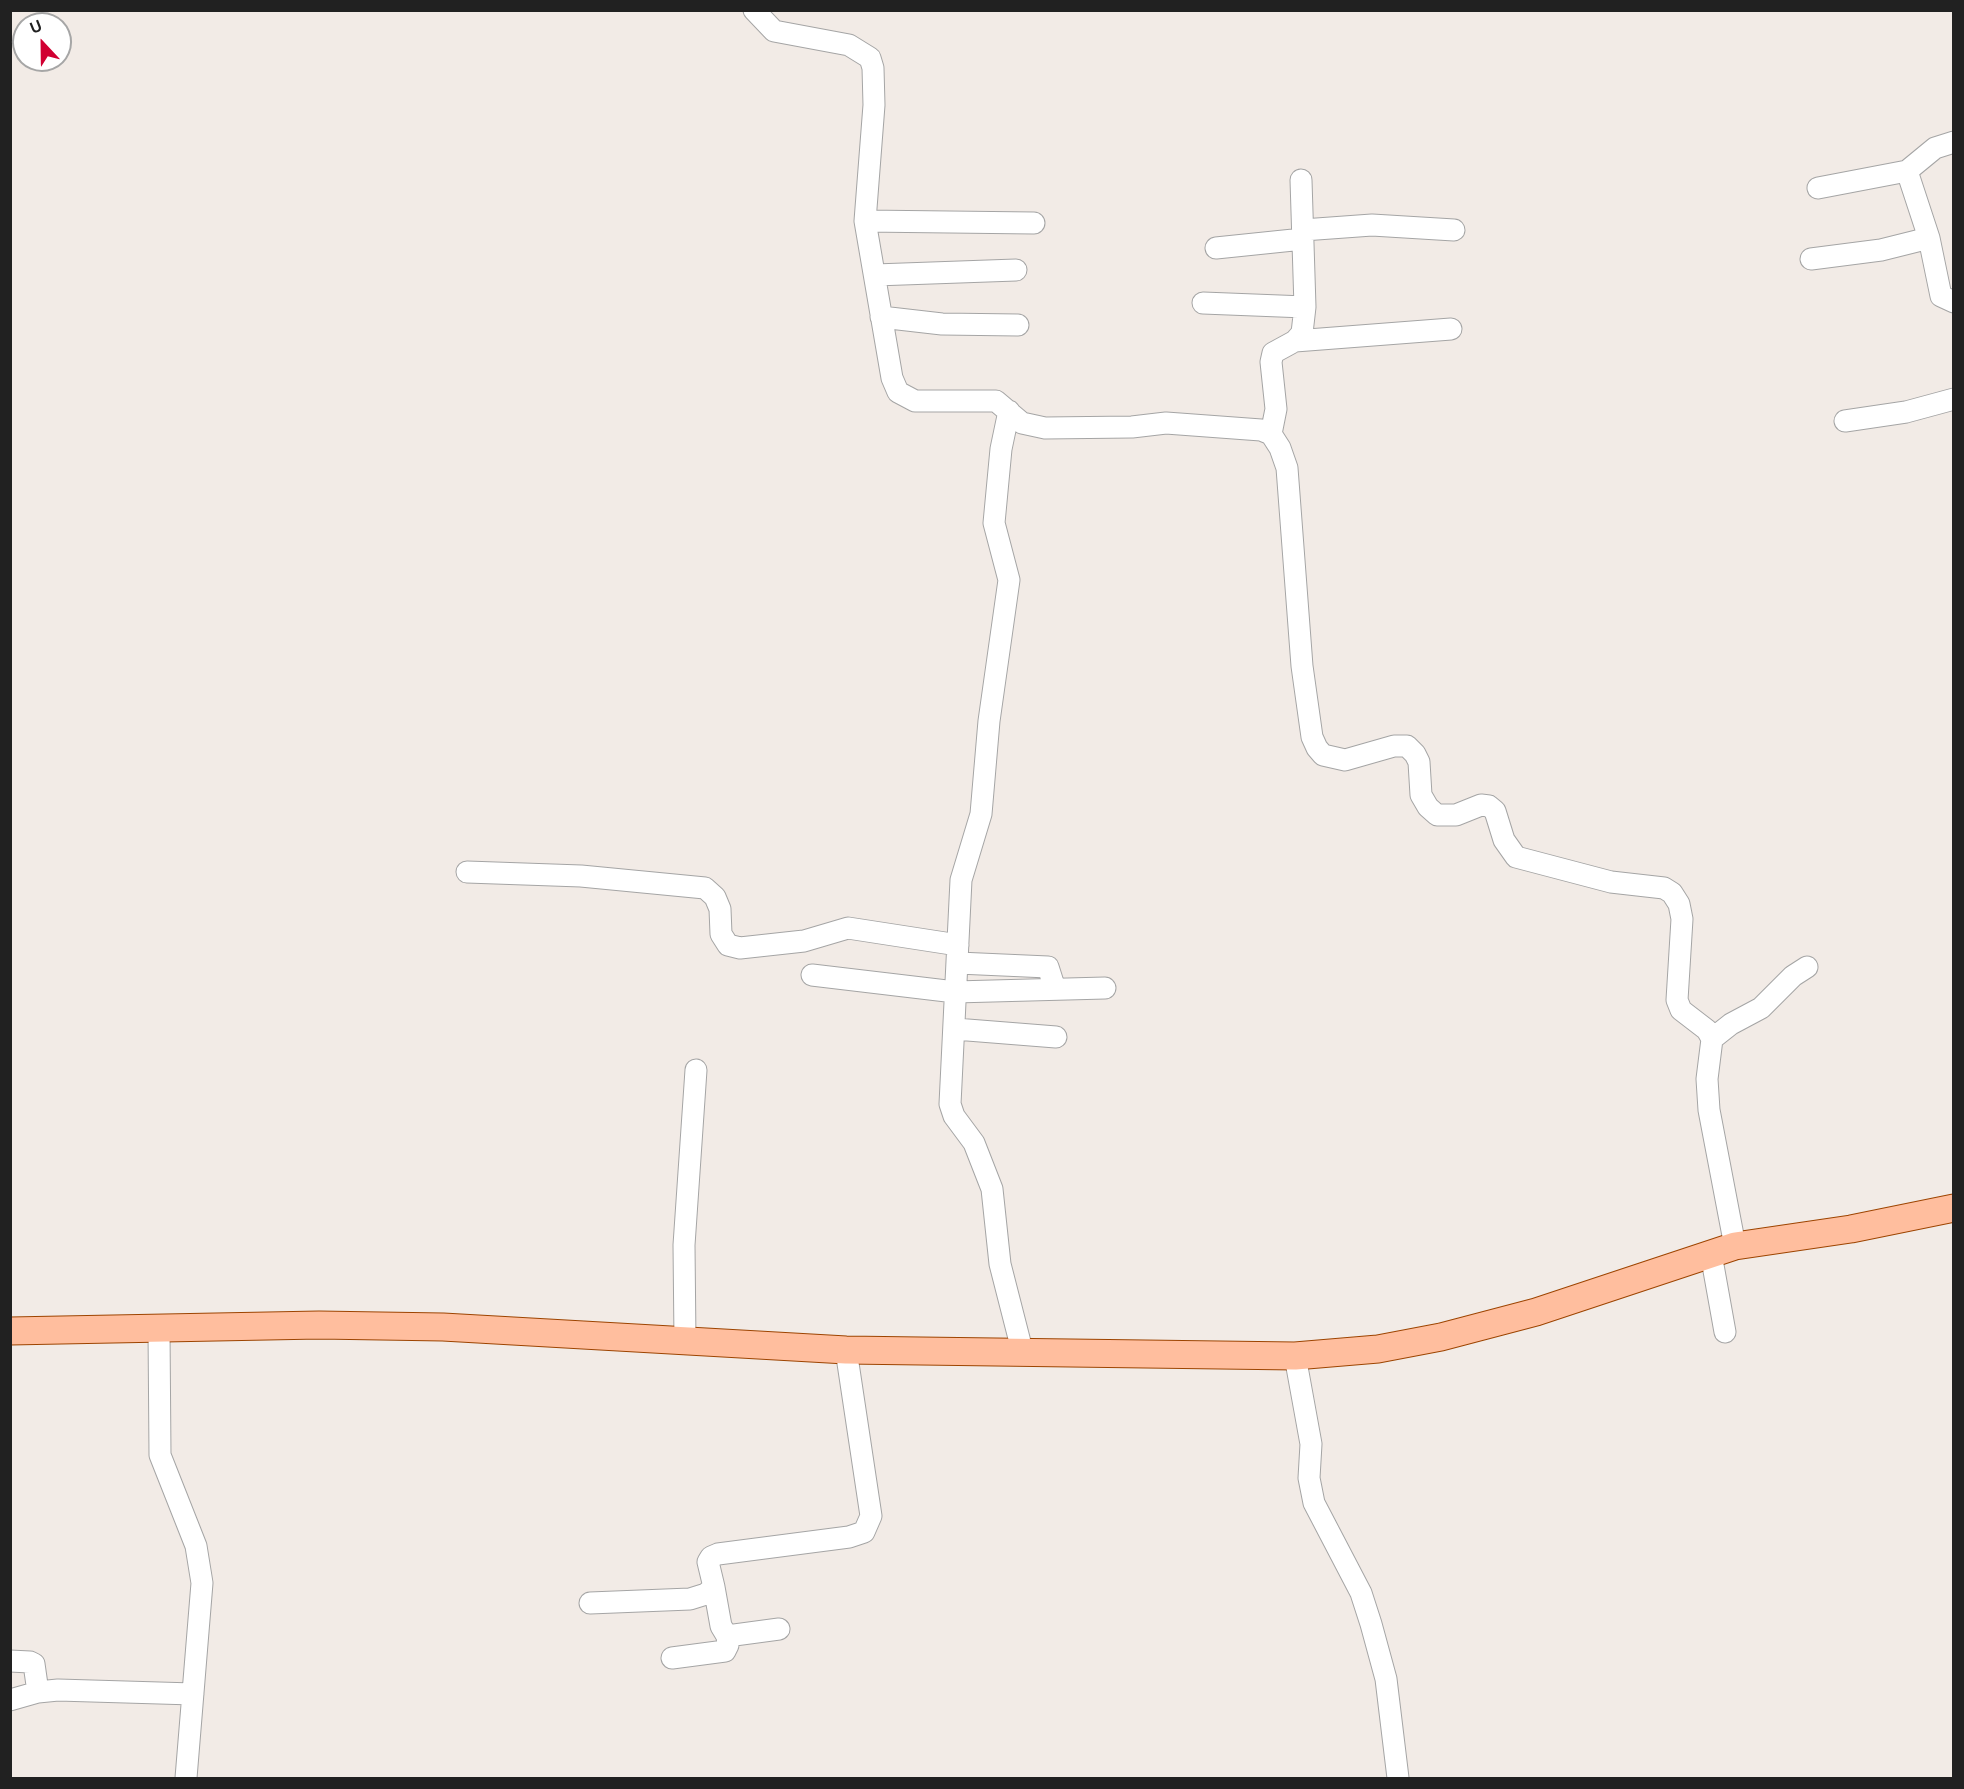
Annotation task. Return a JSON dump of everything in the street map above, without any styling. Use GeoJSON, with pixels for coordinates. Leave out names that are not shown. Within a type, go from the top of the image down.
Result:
{"type":"FeatureCollection","features":[{"type":"Feature","properties":{"kind":"main road"},"geometry":{"type":"LineString","coordinates":[[10,1331],[319,1325],[443,1327],[846,1350],[1022,1350],[1295,1356],[1378,1349],[1441,1337],[1536,1312],[1723,1250],[1953,1208]]}},
{"type":"Feature","properties":{"kind":"street"},"geometry":{"type":"LineString","coordinates":[[754,10],[774,31],[849,45],[870,58],[873,68],[874,105],[865,221],[892,378],[898,392],[915,401],[996,401],[1022,423],[1045,428],[1132,427],[1166,423],[1261,430],[1271,434],[1280,448],[1287,468],[1302,666],[1312,737],[1323,755],[1345,760],[1394,746],[1407,746],[1419,762],[1421,795],[1428,807],[1437,815],[1456,815],[1481,805],[1489,806],[1495,811],[1504,840],[1516,857],[1558,870],[1611,882],[1664,888],[1672,893],[1679,904],[1682,919],[1677,1000],[1682,1010],[1707,1030],[1712,1040],[1707,1079],[1723,1250],[1725,1332]]}},
{"type":"Feature","properties":{"kind":"street"},"geometry":{"type":"LineString","coordinates":[[1818,188],[1907,171],[1935,148],[1953,142]]}},
{"type":"Feature","properties":{"kind":"street"},"geometry":{"type":"LineString","coordinates":[[1907,171],[1929,238],[1941,296],[1953,302]]}},
{"type":"Feature","properties":{"kind":"street"},"geometry":{"type":"LineString","coordinates":[[1271,434],[1276,409],[1271,362],[1273,353],[1295,341],[1302,333],[1305,307],[1301,180]]}},
{"type":"Feature","properties":{"kind":"street"},"geometry":{"type":"LineString","coordinates":[[865,221],[1034,223]]}},
{"type":"Feature","properties":{"kind":"street"},"geometry":{"type":"LineString","coordinates":[[1216,248],[1372,225],[1454,230]]}},
{"type":"Feature","properties":{"kind":"street"},"geometry":{"type":"LineString","coordinates":[[1811,259],[1861,253],[1929,238]]}},
{"type":"Feature","properties":{"kind":"street"},"geometry":{"type":"LineString","coordinates":[[874,275],[1016,270]]}},
{"type":"Feature","properties":{"kind":"street"},"geometry":{"type":"LineString","coordinates":[[1203,303],[1305,307]]}},
{"type":"Feature","properties":{"kind":"street"},"geometry":{"type":"LineString","coordinates":[[881,317],[942,324],[1018,325]]}},
{"type":"Feature","properties":{"kind":"street"},"geometry":{"type":"LineString","coordinates":[[1295,341],[1451,330]]}},
{"type":"Feature","properties":{"kind":"street"},"geometry":{"type":"LineString","coordinates":[[1845,421],[1906,412],[1953,399]]}},
{"type":"Feature","properties":{"kind":"street"},"geometry":{"type":"LineString","coordinates":[[1010,411],[1001,449],[994,523],[1009,580],[989,721],[981,814],[961,880],[951,1110],[974,1143],[992,1189],[1000,1264],[1022,1350]]}},
{"type":"Feature","properties":{"kind":"street"},"geometry":{"type":"LineString","coordinates":[[467,872],[581,876],[705,888],[715,897],[720,909],[721,934],[728,945],[740,948],[804,941],[848,928],[958,954],[1048,967],[1055,989]]}},
{"type":"Feature","properties":{"kind":"street"},"geometry":{"type":"LineString","coordinates":[[1712,1040],[1731,1024],[1761,1008],[1793,976],[1807,967]]}},
{"type":"Feature","properties":{"kind":"street"},"geometry":{"type":"LineString","coordinates":[[812,975],[955,992],[1105,988]]}},
{"type":"Feature","properties":{"kind":"street"},"geometry":{"type":"LineString","coordinates":[[955,1029],[1056,1037]]}},
{"type":"Feature","properties":{"kind":"street"},"geometry":{"type":"LineString","coordinates":[[685,1341],[684,1245],[696,1070]]}},
{"type":"Feature","properties":{"kind":"street"},"geometry":{"type":"LineString","coordinates":[[159,1329],[160,1455],[196,1546],[202,1583],[186,1779]]}},
{"type":"Feature","properties":{"kind":"street"},"geometry":{"type":"LineString","coordinates":[[672,1658],[725,1651],[728,1645],[727,1636],[721,1626],[708,1562],[711,1557],[849,1537],[864,1532],[869,1526],[871,1516],[846,1350]]}},
{"type":"Feature","properties":{"kind":"street"},"geometry":{"type":"LineString","coordinates":[[1295,1356],[1311,1444],[1309,1478],[1314,1503],[1361,1593],[1371,1624],[1386,1680],[1398,1779]]}},
{"type":"Feature","properties":{"kind":"street"},"geometry":{"type":"LineString","coordinates":[[590,1604],[690,1599],[706,1594],[714,1587]]}},
{"type":"Feature","properties":{"kind":"street"},"geometry":{"type":"LineString","coordinates":[[727,1636],[780,1629]]}},
{"type":"Feature","properties":{"kind":"street"},"geometry":{"type":"LineString","coordinates":[[10,1661],[34,1664],[37,1671],[38,1692]]}},
{"type":"Feature","properties":{"kind":"street"},"geometry":{"type":"LineString","coordinates":[[10,1700],[38,1692],[58,1690],[193,1694]]}}]}
